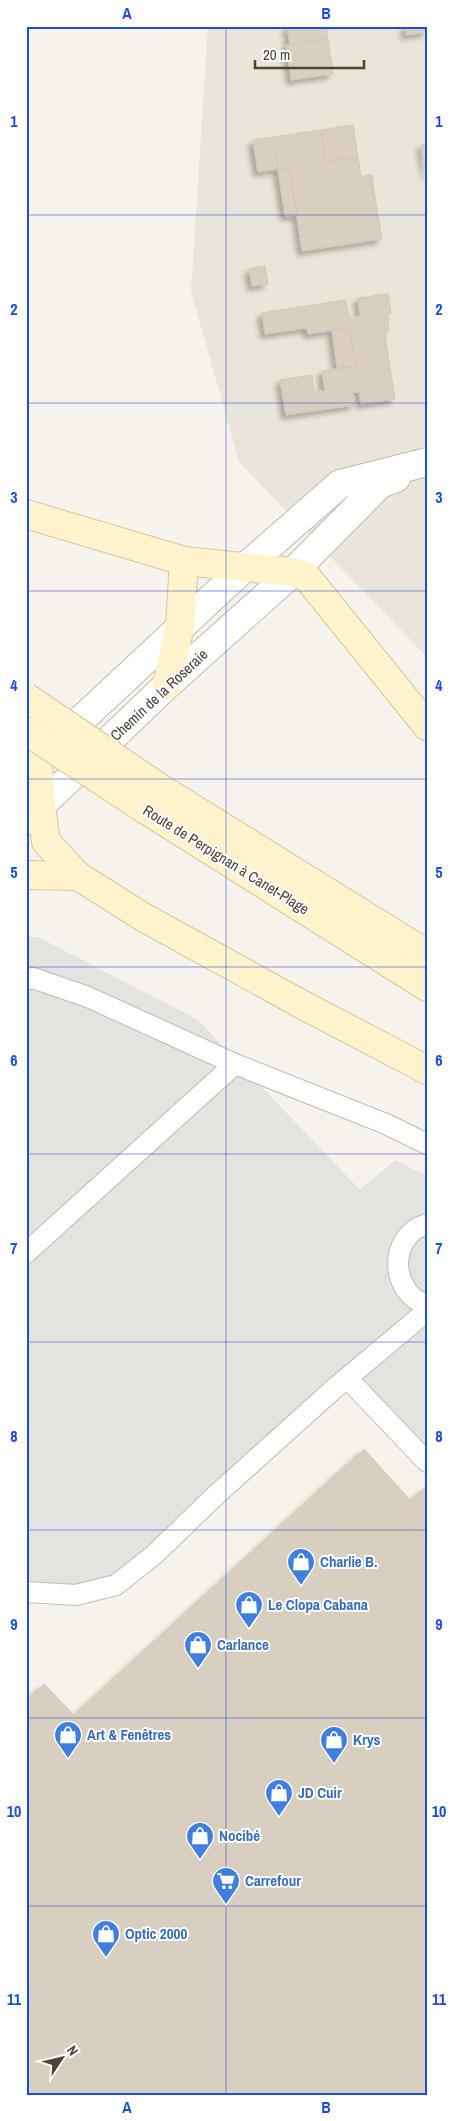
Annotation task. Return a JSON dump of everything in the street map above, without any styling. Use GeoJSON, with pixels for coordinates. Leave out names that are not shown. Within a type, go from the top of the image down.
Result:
{"type":"FeatureCollection","features":[{"type":"Feature","properties":{"kind":"main road"},"geometry":{"type":"LineString","coordinates":[[26,514],[184,561],[293,572],[306,576],[427,726]]}},
{"type":"Feature","properties":{"kind":"main road"},"geometry":{"type":"LineString","coordinates":[[167,685],[180,626],[184,561]]}},
{"type":"Feature","properties":{"kind":"main road","name":"Route de Perpignan à Canet-Plage"},"geometry":{"type":"LineString","coordinates":[[26,697],[160,788],[427,954]]}},
{"type":"Feature","properties":{"kind":"main road","name":"Route de Perpignan à Canet-Plage"},"geometry":{"type":"LineString","coordinates":[[26,731],[142,808],[427,987]]}},
{"type":"Feature","properties":{"kind":"main road"},"geometry":{"type":"LineString","coordinates":[[32,766],[34,813],[46,842],[78,876],[152,922],[301,1004],[427,1070]]}},
{"type":"Feature","properties":{"kind":"main road"},"geometry":{"type":"LineString","coordinates":[[26,875],[78,876]]}},
{"type":"Feature","properties":{"kind":"street"},"geometry":{"type":"LineString","coordinates":[[32,766],[180,626],[340,484],[427,462]]}},
{"type":"Feature","properties":{"kind":"street","name":"Chemin de la Roseraie"},"geometry":{"type":"LineString","coordinates":[[34,813],[167,685],[293,572],[380,484],[427,468]]}},
{"type":"Feature","properties":{"kind":"lane"},"geometry":{"type":"LineString","coordinates":[[26,980],[32,978],[88,997],[235,1064],[386,1124],[427,1144]]}},
{"type":"Feature","properties":{"kind":"lane"},"geometry":{"type":"LineString","coordinates":[[26,1253],[235,1064]]}},
{"type":"Feature","properties":{"kind":"lane"},"geometry":{"type":"LineString","coordinates":[[427,1224],[409,1235],[401,1246],[397,1258],[397,1271],[401,1283],[409,1294],[419,1302],[427,1305]]}},
{"type":"Feature","properties":{"kind":"lane"},"geometry":{"type":"LineString","coordinates":[[26,1592],[76,1595],[116,1585],[155,1554],[215,1496],[347,1378],[427,1310]]}},
{"type":"Feature","properties":{"kind":"lane"},"geometry":{"type":"LineString","coordinates":[[347,1378],[427,1462]]}},
{"type":"Feature","properties":{"kind":"shaded area"},"geometry":{"type":"Polygon","coordinates":[[[208,26],[427,26],[427,657],[239,462],[191,291],[208,26]]]}},
{"type":"Feature","properties":{"kind":"shaded area"},"geometry":{"type":"Polygon","coordinates":[[[26,937],[38,937],[198,1020],[360,1190],[395,1160],[427,1176],[427,1454],[348,1363],[98,1592],[26,1588],[26,937]]]}},
{"type":"Feature","properties":{"kind":"building"},"geometry":{"type":"Polygon","coordinates":[[[287,26],[326,26],[328,39],[290,45],[287,26]]]}},
{"type":"Feature","properties":{"kind":"building"},"geometry":{"type":"Polygon","coordinates":[[[405,26],[427,26],[427,32],[406,35],[405,26]]]}},
{"type":"Feature","properties":{"kind":"building"},"geometry":{"type":"Polygon","coordinates":[[[328,39],[333,74],[291,80],[286,45],[328,39]]]}},
{"type":"Feature","properties":{"kind":"building"},"geometry":{"type":"Polygon","coordinates":[[[353,125],[358,157],[326,162],[321,130],[353,125]]]}},
{"type":"Feature","properties":{"kind":"building"},"geometry":{"type":"Polygon","coordinates":[[[321,130],[326,162],[358,157],[361,177],[369,175],[372,191],[374,191],[382,239],[302,251],[290,169],[278,170],[273,137],[321,130]]]}},
{"type":"Feature","properties":{"kind":"building"},"geometry":{"type":"Polygon","coordinates":[[[273,137],[278,169],[258,172],[253,140],[273,137]]]}},
{"type":"Feature","properties":{"kind":"building"},"geometry":{"type":"Polygon","coordinates":[[[427,144],[427,177],[421,145],[427,144]]]}},
{"type":"Feature","properties":{"kind":"building"},"geometry":{"type":"Polygon","coordinates":[[[290,169],[297,215],[285,216],[278,170],[290,169]]]}},
{"type":"Feature","properties":{"kind":"building"},"geometry":{"type":"Polygon","coordinates":[[[369,175],[372,175],[374,191],[372,191],[369,175]]]}},
{"type":"Feature","properties":{"kind":"building"},"geometry":{"type":"Polygon","coordinates":[[[265,266],[268,284],[252,286],[249,269],[265,266]]]}},
{"type":"Feature","properties":{"kind":"building"},"geometry":{"type":"Polygon","coordinates":[[[388,294],[391,313],[387,313],[389,330],[384,330],[395,399],[361,404],[359,392],[353,392],[355,405],[286,415],[280,380],[312,375],[314,392],[325,391],[322,371],[356,366],[349,328],[308,334],[307,328],[265,334],[262,313],[346,300],[349,318],[360,316],[358,298],[388,294]]]}},
{"type":"Feature","properties":{"kind":"building"},"geometry":{"type":"Polygon","coordinates":[[[349,328],[356,366],[337,368],[332,330],[349,328]]]}},
{"type":"Feature","properties":{"kind":"building","name":"Carrefour"},"geometry":{"type":"Polygon","coordinates":[[[364,1449],[410,1500],[397,1513],[427,1545],[427,2095],[26,2095],[26,1700],[44,1684],[74,1715],[364,1449]]]}},
{"type":"Feature","properties":{"kind":"building"},"geometry":{"type":"Polygon","coordinates":[[[425,1487],[427,1489],[427,1545],[397,1513],[425,1487]]]}},
{"type":"Feature","properties":{"kind":"place","name":"Charlie B."},"geometry":{"type":"Point","coordinates":[301,1586]}},
{"type":"Feature","properties":{"kind":"place","name":"Le Clopa Cabana"},"geometry":{"type":"Point","coordinates":[249,1629]}},
{"type":"Feature","properties":{"kind":"place","name":"Carlance"},"geometry":{"type":"Point","coordinates":[198,1669]}},
{"type":"Feature","properties":{"kind":"place","name":"Art & Fenêtres"},"geometry":{"type":"Point","coordinates":[68,1759]}},
{"type":"Feature","properties":{"kind":"place","name":"Krys"},"geometry":{"type":"Point","coordinates":[334,1764]}},
{"type":"Feature","properties":{"kind":"place","name":"JD Cuir"},"geometry":{"type":"Point","coordinates":[279,1817]}},
{"type":"Feature","properties":{"kind":"place","name":"Nocibé"},"geometry":{"type":"Point","coordinates":[200,1860]}},
{"type":"Feature","properties":{"kind":"place","name":"Carrefour"},"geometry":{"type":"Point","coordinates":[226,1905]}},
{"type":"Feature","properties":{"kind":"place","name":"Optic 2000"},"geometry":{"type":"Point","coordinates":[106,1958]}}]}
